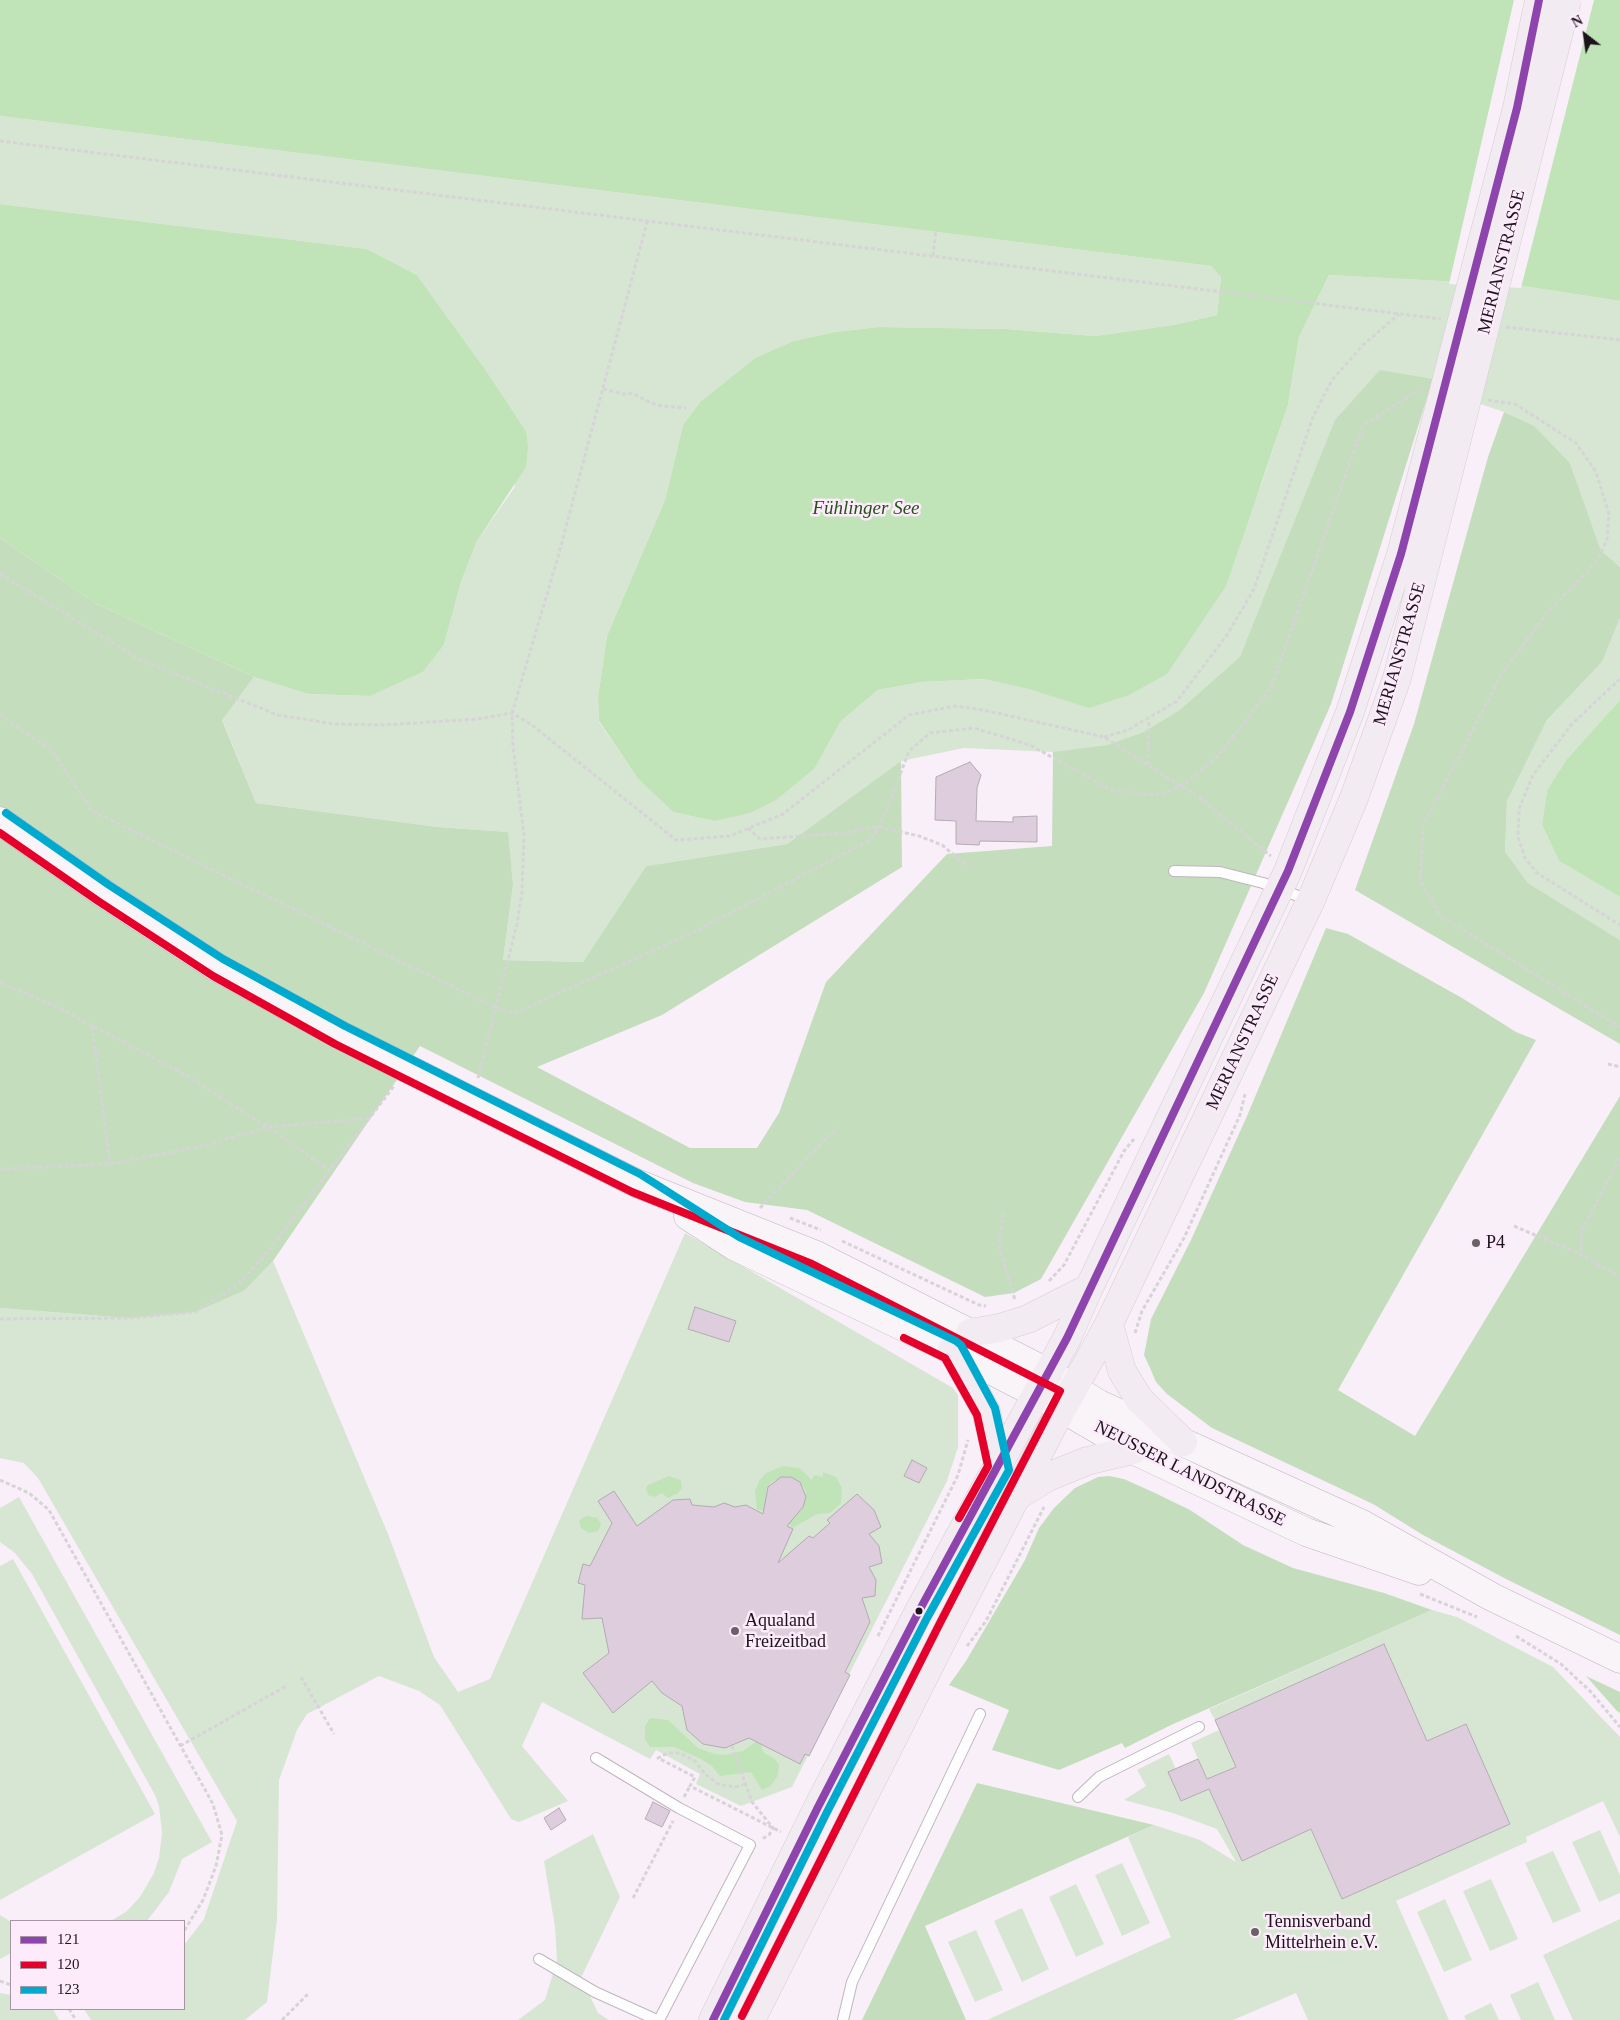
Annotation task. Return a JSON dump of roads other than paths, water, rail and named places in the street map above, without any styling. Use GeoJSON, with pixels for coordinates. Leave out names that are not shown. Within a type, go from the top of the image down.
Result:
{"type":"FeatureCollection","features":[{"type":"Feature","properties":{"kind":"main road","name":"MERIANSTRASSE"},"geometry":{"type":"LineString","coordinates":[[751,2020],[948,1628],[1068,1398],[1109,1324],[1311,900],[1354,798],[1397,678],[1443,441],[1539,0]]}},
{"type":"Feature","properties":{"kind":"main road","name":"MERIANSTRASSE"},"geometry":{"type":"LineString","coordinates":[[713,2020],[913,1622],[999,1467],[1067,1338],[1089,1288],[1288,871],[1350,712],[1401,554],[1443,441],[1568,0]]}},
{"type":"Feature","properties":{"kind":"main road","name":"NEUSSER LANDSTRASSE"},"geometry":{"type":"LineString","coordinates":[[0,820],[103,893],[218,968],[407,1068],[636,1183],[816,1255],[961,1341],[1068,1398],[1133,1450],[1306,1532],[1488,1608],[1620,1659]]}},
{"type":"Feature","properties":{"kind":"main road"},"geometry":{"type":"LineString","coordinates":[[999,1467],[986,1411],[961,1341],[1028,1319],[1089,1288]]}},
{"type":"Feature","properties":{"kind":"main road"},"geometry":{"type":"LineString","coordinates":[[1109,1324],[1122,1372],[1139,1398],[1183,1442]]}},
{"type":"Feature","properties":{"kind":"main road","name":"NEUSSER LANDSTRASSE"},"geometry":{"type":"LineString","coordinates":[[1068,1398],[1099,1404],[1362,1524],[1488,1608]]}},
{"type":"Feature","properties":{"kind":"main road"},"geometry":{"type":"LineString","coordinates":[[1017,1496],[1048,1477],[1086,1461],[1133,1450]]}},
{"type":"Feature","properties":{"kind":"lane"},"geometry":{"type":"LineString","coordinates":[[1174,870],[1220,872],[1263,883],[1311,900]]}},
{"type":"Feature","properties":{"kind":"lane"},"geometry":{"type":"LineString","coordinates":[[843,2020],[852,1982],[980,1714]]}},
{"type":"Feature","properties":{"kind":"lane"},"geometry":{"type":"LineString","coordinates":[[1078,1797],[1099,1777],[1199,1727]]}},
{"type":"Feature","properties":{"kind":"lane"},"geometry":{"type":"LineString","coordinates":[[538,1960],[595,1992],[658,2020],[750,1845],[679,1808],[596,1758]]}},
{"type":"Feature","properties":{"kind":"water","name":"Fühlinger See"},"geometry":{"type":"Polygon","coordinates":[[[0,0],[1620,0],[1620,301],[1516,285],[1329,275],[1299,337],[1288,405],[1226,586],[1167,674],[1129,695],[1089,708],[1032,690],[984,679],[922,682],[878,690],[841,721],[815,768],[776,800],[750,813],[714,821],[673,812],[638,779],[599,721],[598,697],[607,636],[665,500],[683,425],[700,402],[755,358],[793,341],[835,332],[879,327],[1006,329],[1095,336],[1173,325],[1217,315],[1221,277],[1211,266],[0,116],[0,0]]]}},
{"type":"Feature","properties":{"kind":"water"},"geometry":{"type":"Polygon","coordinates":[[[0,204],[367,249],[417,275],[487,372],[526,431],[528,447],[526,467],[477,541],[461,582],[444,645],[423,672],[370,696],[308,694],[254,677],[95,603],[0,538],[0,204]]]}},
{"type":"Feature","properties":{"kind":"water"},"geometry":{"type":"Polygon","coordinates":[[[1620,700],[1620,897],[1559,861],[1542,825],[1547,790],[1566,760],[1620,700]]]}},
{"type":"Feature","properties":{"kind":"water"},"geometry":{"type":"Polygon","coordinates":[[[783,1466],[799,1468],[812,1480],[814,1475],[823,1477],[823,1472],[836,1477],[842,1488],[841,1503],[830,1513],[817,1514],[792,1528],[786,1520],[803,1507],[806,1491],[800,1482],[786,1476],[771,1482],[766,1491],[766,1511],[757,1510],[755,1491],[759,1481],[766,1473],[783,1466]]]}},
{"type":"Feature","properties":{"kind":"water"},"geometry":{"type":"Polygon","coordinates":[[[669,1476],[681,1480],[682,1488],[678,1493],[668,1498],[662,1493],[654,1497],[648,1495],[646,1488],[648,1485],[669,1476]]]}},
{"type":"Feature","properties":{"kind":"water"},"geometry":{"type":"Polygon","coordinates":[[[586,1516],[598,1518],[601,1525],[598,1531],[589,1533],[581,1528],[579,1520],[586,1516]]]}},
{"type":"Feature","properties":{"kind":"water"},"geometry":{"type":"Polygon","coordinates":[[[650,1718],[668,1720],[698,1748],[715,1754],[725,1755],[743,1751],[757,1741],[761,1744],[763,1752],[775,1759],[779,1765],[778,1775],[771,1786],[762,1790],[751,1772],[720,1776],[712,1766],[674,1747],[650,1747],[645,1739],[645,1726],[650,1718]]]}},
{"type":"Feature","properties":{"kind":"place","name":"P4"},"geometry":{"type":"Point","coordinates":[1476,1243]}},
{"type":"Feature","properties":{"kind":"place","name":"Aqualand Freizeitbad"},"geometry":{"type":"Point","coordinates":[735,1631]}},
{"type":"Feature","properties":{"kind":"place","name":"Tennisverband Mittelrhein e.V."},"geometry":{"type":"Point","coordinates":[1255,1932]}}]}
